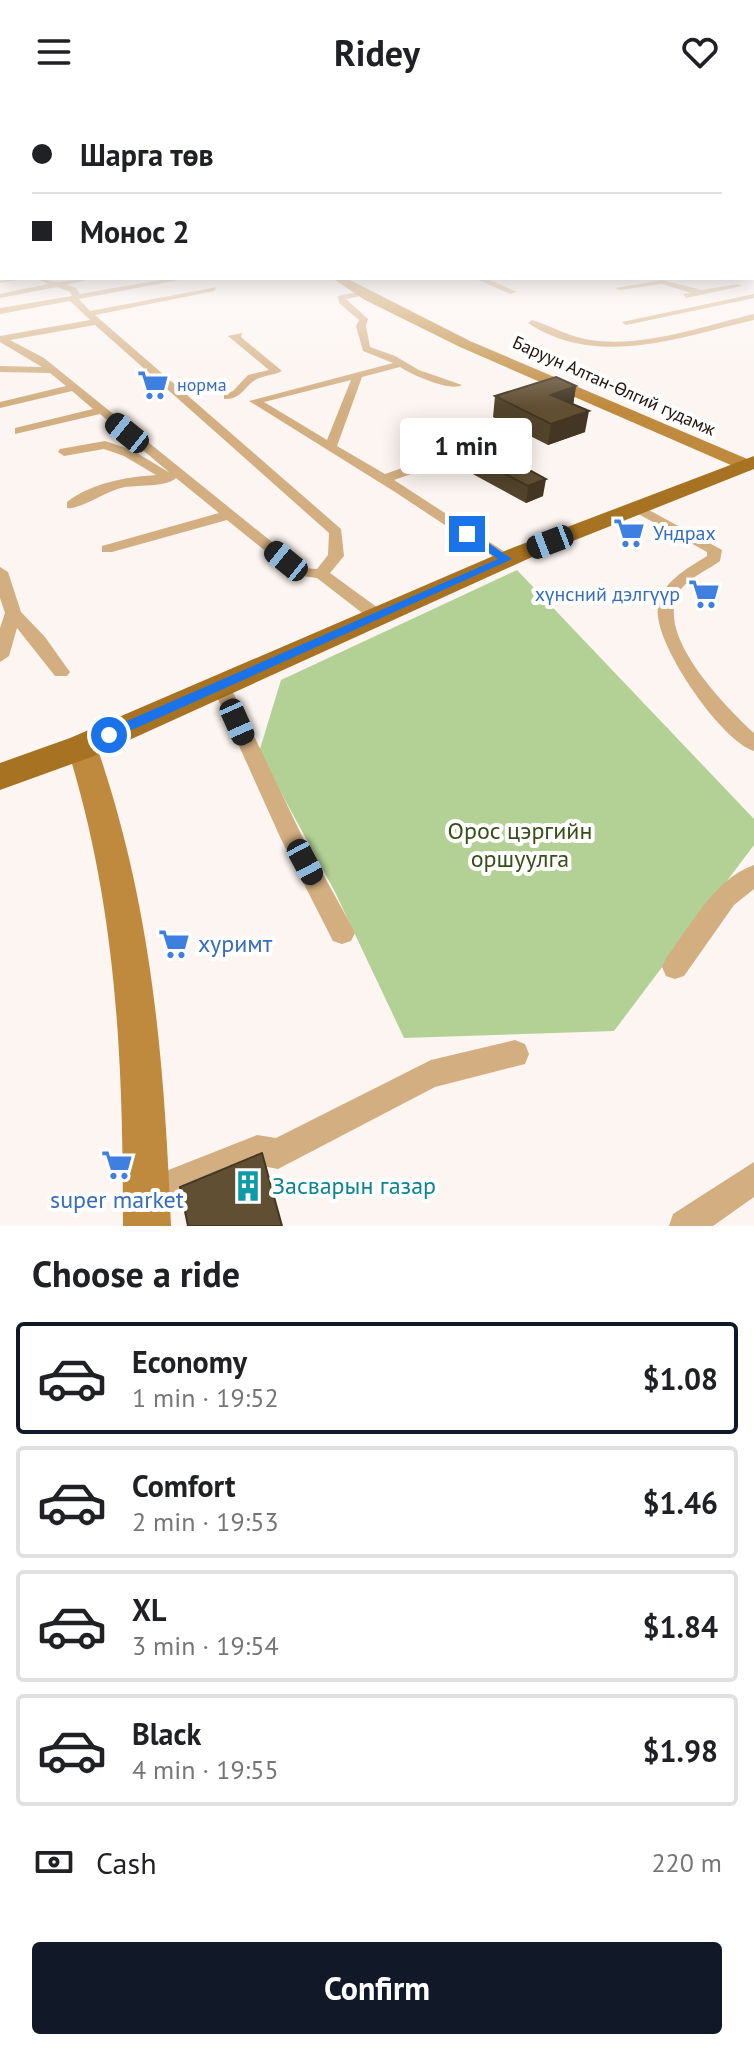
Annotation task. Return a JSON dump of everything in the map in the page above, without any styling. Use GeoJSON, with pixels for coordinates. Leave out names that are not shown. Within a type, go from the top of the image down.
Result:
{"type":"FeatureCollection","features":[{"type":"Feature","properties":{"kind":"main road","name":"Баруун Алтан-Өлгий гудамж"},"geometry":{"type":"LineString","coordinates":[[379,301],[465,344],[751,465]]}},
{"type":"Feature","properties":{"kind":"main road"},"geometry":{"type":"LineString","coordinates":[[0,777],[82,747],[506,559],[751,465]]}},
{"type":"Feature","properties":{"kind":"main road"},"geometry":{"type":"LineString","coordinates":[[82,747],[114,853],[135,972],[144,1217]]}},
{"type":"Feature","properties":{"kind":"street"},"geometry":{"type":"LineString","coordinates":[[0,311],[51,301]]}},
{"type":"Feature","properties":{"kind":"street"},"geometry":{"type":"LineString","coordinates":[[74,301],[92,318],[212,402],[336,532],[336,556],[321,574]]}},
{"type":"Feature","properties":{"kind":"street"},"geometry":{"type":"LineString","coordinates":[[1,339],[162,301]]}},
{"type":"Feature","properties":{"kind":"street"},"geometry":{"type":"LineString","coordinates":[[342,301],[364,319],[361,326],[366,349],[415,372],[457,385]]}},
{"type":"Feature","properties":{"kind":"street"},"geometry":{"type":"LineString","coordinates":[[626,322],[705,301]]}},
{"type":"Feature","properties":{"kind":"street"},"geometry":{"type":"LineString","coordinates":[[532,323],[588,343],[611,344],[646,340],[754,317]]}},
{"type":"Feature","properties":{"kind":"street"},"geometry":{"type":"LineString","coordinates":[[212,402],[237,393],[252,377],[277,371],[254,354],[254,348],[233,336],[239,335]]}},
{"type":"Feature","properties":{"kind":"street"},"geometry":{"type":"LineString","coordinates":[[1,339],[51,370],[179,480],[300,572],[321,574],[376,615]]}},
{"type":"Feature","properties":{"kind":"street"},"geometry":{"type":"LineString","coordinates":[[255,401],[402,364]]}},
{"type":"Feature","properties":{"kind":"street"},"geometry":{"type":"LineString","coordinates":[[0,369],[51,370]]}},
{"type":"Feature","properties":{"kind":"street"},"geometry":{"type":"LineString","coordinates":[[330,448],[358,375]]}},
{"type":"Feature","properties":{"kind":"street"},"geometry":{"type":"LineString","coordinates":[[0,405],[71,388]]}},
{"type":"Feature","properties":{"kind":"street"},"geometry":{"type":"LineString","coordinates":[[212,402],[247,397],[255,401],[384,479],[506,559]]}},
{"type":"Feature","properties":{"kind":"street"},"geometry":{"type":"LineString","coordinates":[[19,431],[100,411]]}},
{"type":"Feature","properties":{"kind":"street"},"geometry":{"type":"LineString","coordinates":[[384,479],[489,442]]}},
{"type":"Feature","properties":{"kind":"street"},"geometry":{"type":"LineString","coordinates":[[64,452],[105,445],[128,453],[179,480]]}},
{"type":"Feature","properties":{"kind":"street"},"geometry":{"type":"LineString","coordinates":[[72,505],[80,497],[124,483],[179,480]]}},
{"type":"Feature","properties":{"kind":"street"},"geometry":{"type":"LineString","coordinates":[[638,508],[715,550],[715,558],[672,589],[665,605],[667,622],[688,673],[754,744]]}},
{"type":"Feature","properties":{"kind":"street"},"geometry":{"type":"LineString","coordinates":[[107,549],[228,515]]}},
{"type":"Feature","properties":{"kind":"street"},"geometry":{"type":"LineString","coordinates":[[0,572],[13,613],[39,641],[61,672]]}},
{"type":"Feature","properties":{"kind":"street"},"geometry":{"type":"LineString","coordinates":[[0,656],[13,613]]}},
{"type":"Feature","properties":{"kind":"street"},"geometry":{"type":"LineString","coordinates":[[221,686],[292,839],[342,933]]}},
{"type":"Feature","properties":{"kind":"street"},"geometry":{"type":"LineString","coordinates":[[675,967],[725,898],[754,875]]}},
{"type":"Feature","properties":{"kind":"street"},"geometry":{"type":"LineString","coordinates":[[144,1217],[257,1150],[278,1154],[431,1074],[515,1054]]}},
{"type":"Feature","properties":{"kind":"street"},"geometry":{"type":"LineString","coordinates":[[685,1226],[754,1178]]}},
{"type":"Feature","properties":{"kind":"green space","name":"Орос цэргийн оршуулга"},"geometry":{"type":"Polygon","coordinates":[[[517,570],[754,819],[754,845],[614,1031],[404,1038],[335,892],[259,752],[281,680],[517,570]]]}},
{"type":"Feature","properties":{"kind":"building"},"geometry":{"type":"Polygon","coordinates":[[[556,377],[576,386],[551,395],[589,411],[551,424],[495,396],[556,377]]]}},
{"type":"Feature","properties":{"kind":"building"},"geometry":{"type":"Polygon","coordinates":[[[489,448],[546,479],[528,486],[470,455],[489,448]]]}},
{"type":"Feature","properties":{"kind":"building","name":"Засварын газар"},"geometry":{"type":"Polygon","coordinates":[[[262,1153],[282,1226],[188,1226],[180,1187],[262,1153]]]}},
{"type":"Feature","properties":{"kind":"place","name":"норма"},"geometry":{"type":"Point","coordinates":[153,385]}},
{"type":"Feature","properties":{"kind":"place","name":"Ундрах"},"geometry":{"type":"Point","coordinates":[629,533]}},
{"type":"Feature","properties":{"kind":"place","name":"хүнсний дэлгүүр"},"geometry":{"type":"Point","coordinates":[704,594]}},
{"type":"Feature","properties":{"kind":"place","name":"хуримт"},"geometry":{"type":"Point","coordinates":[174,944]}},
{"type":"Feature","properties":{"kind":"place","name":"super market"},"geometry":{"type":"Point","coordinates":[117,1165]}},
{"type":"Feature","properties":{"kind":"place","name":"Засварын газар"},"geometry":{"type":"Point","coordinates":[248,1186]}},
{"type":"Feature","properties":{"kind":"route"},"geometry":{"type":"LineString","coordinates":[[109,735],[506,559],[467,534]]}}]}
